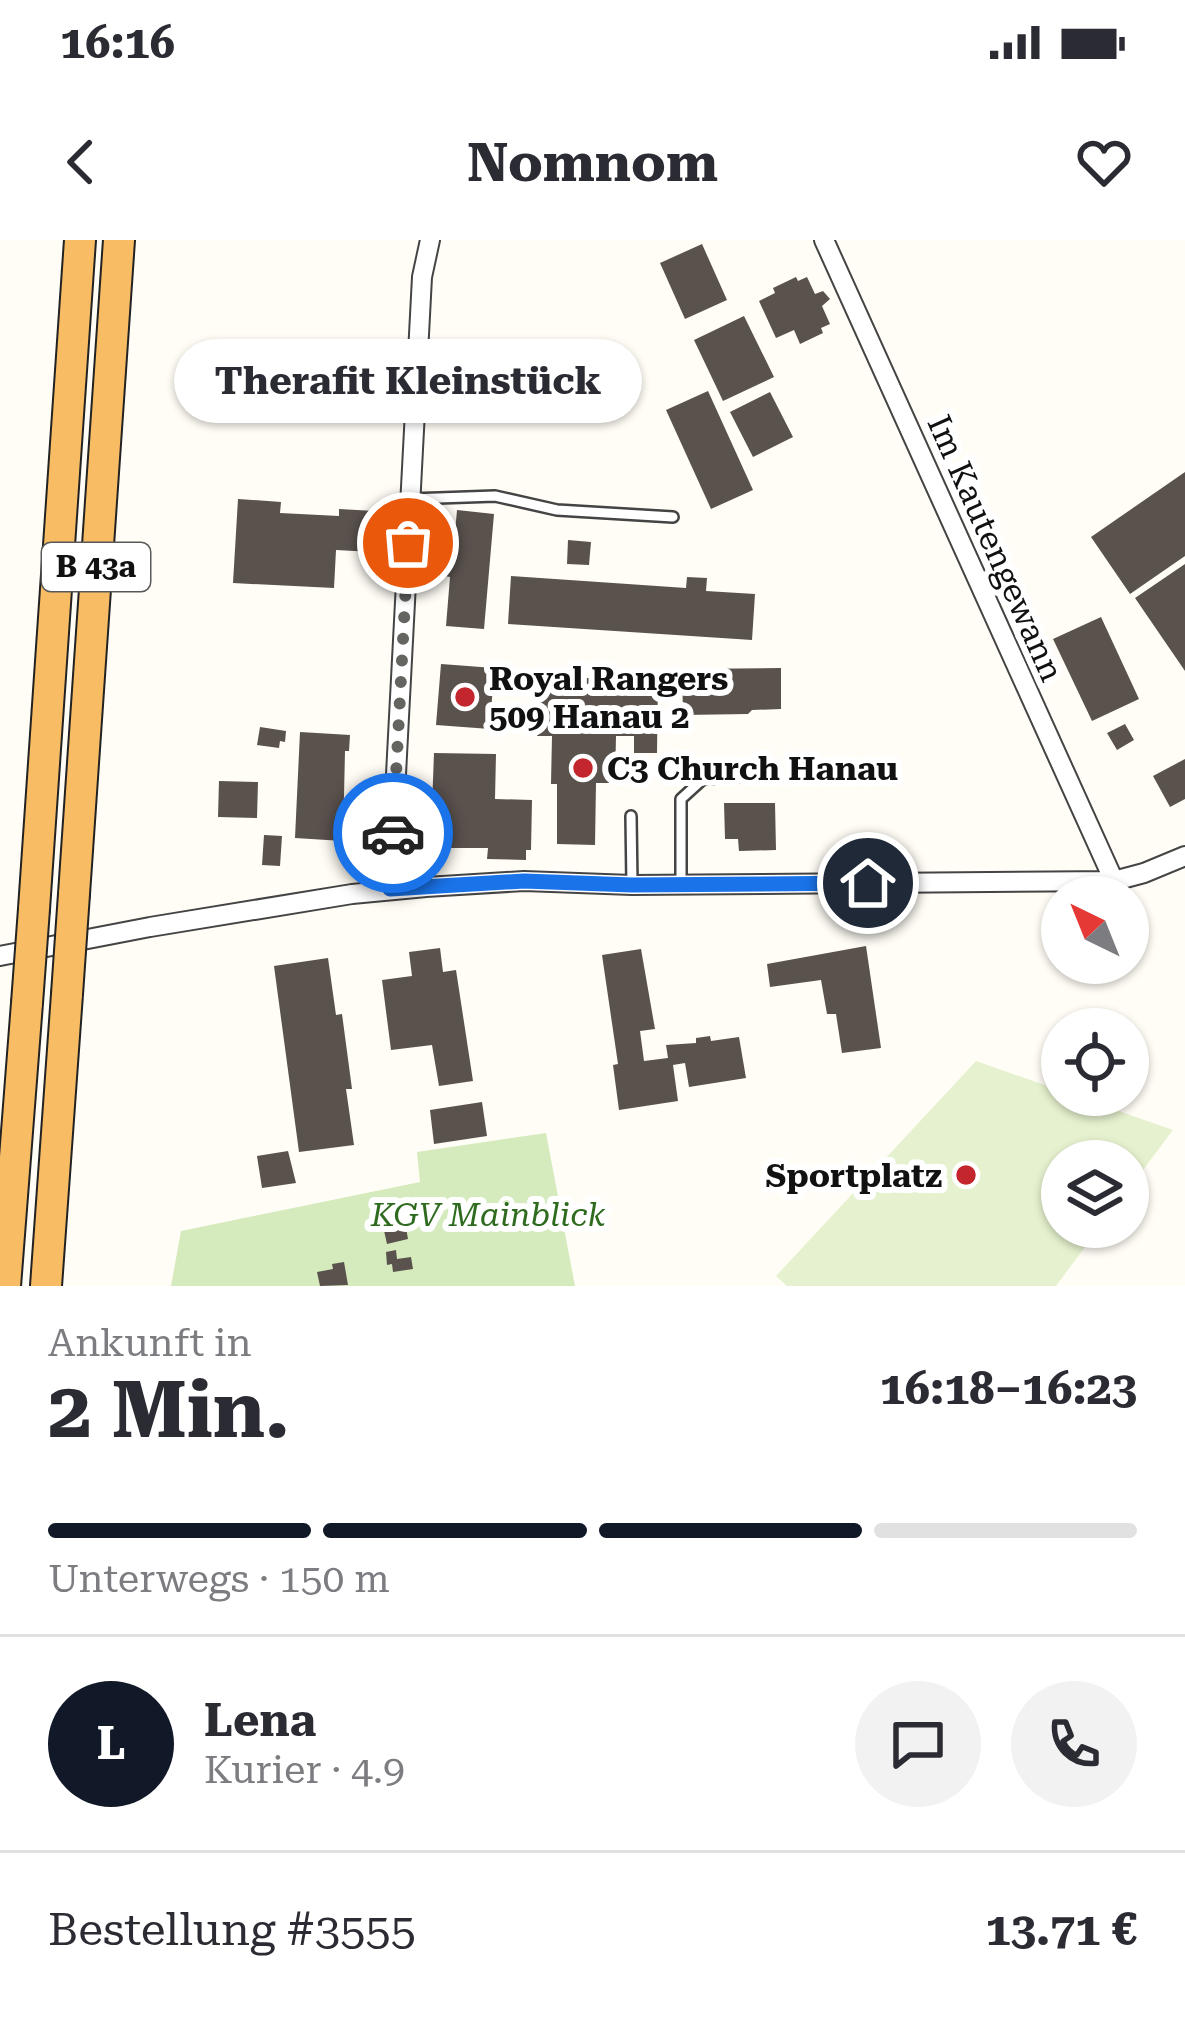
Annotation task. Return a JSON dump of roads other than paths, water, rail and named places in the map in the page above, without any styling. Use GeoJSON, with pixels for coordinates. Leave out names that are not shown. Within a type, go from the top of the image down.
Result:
{"type":"FeatureCollection","features":[{"type":"Feature","properties":{"kind":"highway","name":"B 43a"},"geometry":{"type":"LineString","coordinates":[[4,1286],[80,240]]}},
{"type":"Feature","properties":{"kind":"highway","name":"B 43a"},"geometry":{"type":"LineString","coordinates":[[46,1286],[119,240]]}},
{"type":"Feature","properties":{"kind":"street"},"geometry":{"type":"LineString","coordinates":[[390,889],[422,277],[430,240]]}},
{"type":"Feature","properties":{"kind":"street","name":"Im Kautengewann"},"geometry":{"type":"LineString","coordinates":[[824,240],[1112,876]]}},
{"type":"Feature","properties":{"kind":"street"},"geometry":{"type":"LineString","coordinates":[[1133,876],[1185,856]]}},
{"type":"Feature","properties":{"kind":"street"},"geometry":{"type":"LineString","coordinates":[[0,956],[390,889],[524,881],[632,885],[1041,882]]}},
{"type":"Feature","properties":{"kind":"lane"},"geometry":{"type":"LineString","coordinates":[[410,500],[495,496],[557,510],[674,518]]}},
{"type":"Feature","properties":{"kind":"lane"},"geometry":{"type":"LineString","coordinates":[[681,884],[681,799],[703,779],[736,778]]}},
{"type":"Feature","properties":{"kind":"lane"},"geometry":{"type":"LineString","coordinates":[[631,815],[632,885]]}},
{"type":"Feature","properties":{"kind":"place","name":"Therafit Kleinstück"},"geometry":{"type":"Point","coordinates":[408,543]}},
{"type":"Feature","properties":{"kind":"place","name":"Royal Rangers 509 Hanau 2"},"geometry":{"type":"Point","coordinates":[465,697]}},
{"type":"Feature","properties":{"kind":"place","name":"C3 Church Hanau"},"geometry":{"type":"Point","coordinates":[583,768]}},
{"type":"Feature","properties":{"kind":"place","name":"Sportplatz"},"geometry":{"type":"Point","coordinates":[966,1175]}},
{"type":"Feature","properties":{"kind":"park label","name":"KGV Mainblick"},"geometry":{"type":"Point","coordinates":[488,1214]}}]}
